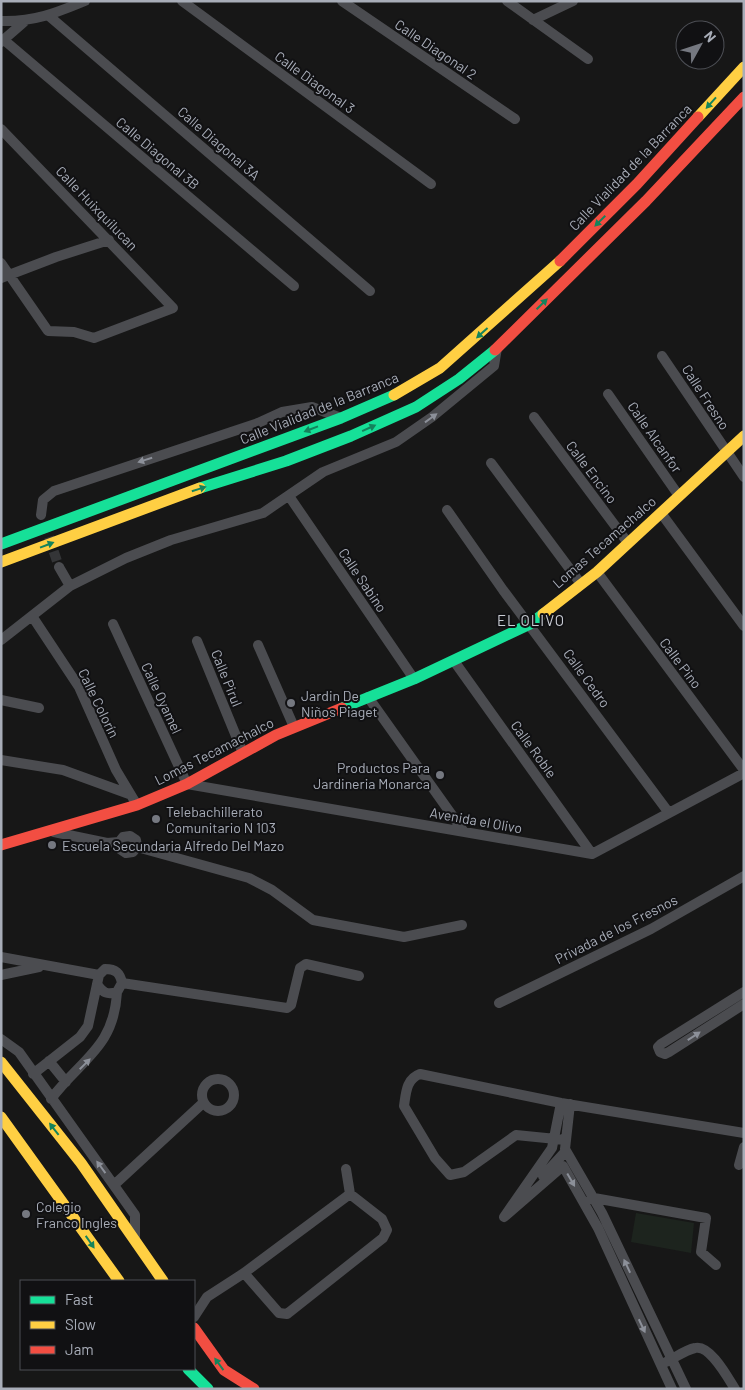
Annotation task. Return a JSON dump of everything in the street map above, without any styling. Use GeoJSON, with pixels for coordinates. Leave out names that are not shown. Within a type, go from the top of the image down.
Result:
{"type":"FeatureCollection","features":[{"type":"Feature","properties":{"kind":"main road","name":"Calle Vialidad de la Barranca"},"geometry":{"type":"LineString","coordinates":[[1,544],[99,506],[233,459],[341,418],[408,389],[440,368],[465,348],[557,264],[637,184],[744,67]]}},
{"type":"Feature","properties":{"kind":"main road"},"geometry":{"type":"LineString","coordinates":[[1,562],[184,493],[286,461],[351,436],[416,407],[459,379],[497,348],[646,202],[744,97]]}},
{"type":"Feature","properties":{"kind":"main road","name":"Lomas Tecamachalco"},"geometry":{"type":"LineString","coordinates":[[1,844],[50,832],[137,805],[187,784],[294,727],[414,679],[530,624],[597,572],[744,436]]}},
{"type":"Feature","properties":{"kind":"main road"},"geometry":{"type":"LineString","coordinates":[[1,1062],[135,1239],[162,1280]]}},
{"type":"Feature","properties":{"kind":"main road"},"geometry":{"type":"LineString","coordinates":[[1,1070],[25,1092]]}},
{"type":"Feature","properties":{"kind":"main road"},"geometry":{"type":"LineString","coordinates":[[1,1117],[118,1280]]}},
{"type":"Feature","properties":{"kind":"main road"},"geometry":{"type":"LineString","coordinates":[[195,1329],[224,1370],[254,1389]]}},
{"type":"Feature","properties":{"kind":"main road"},"geometry":{"type":"LineString","coordinates":[[189,1370],[208,1389]]}},
{"type":"Feature","properties":{"kind":"street"},"geometry":{"type":"LineString","coordinates":[[1,21],[24,22],[49,16],[65,5],[85,1]]}},
{"type":"Feature","properties":{"kind":"street","name":"Calle Diagonal 3"},"geometry":{"type":"LineString","coordinates":[[182,1],[431,184]]}},
{"type":"Feature","properties":{"kind":"street","name":"Calle Diagonal 2"},"geometry":{"type":"LineString","coordinates":[[342,1],[515,119]]}},
{"type":"Feature","properties":{"kind":"street"},"geometry":{"type":"LineString","coordinates":[[507,1],[588,59]]}},
{"type":"Feature","properties":{"kind":"street"},"geometry":{"type":"LineString","coordinates":[[533,20],[573,1]]}},
{"type":"Feature","properties":{"kind":"street","name":"Calle Diagonal 3A"},"geometry":{"type":"LineString","coordinates":[[49,16],[370,291]]}},
{"type":"Feature","properties":{"kind":"street"},"geometry":{"type":"LineString","coordinates":[[3,41],[24,22]]}},
{"type":"Feature","properties":{"kind":"street","name":"Calle Diagonal 3B"},"geometry":{"type":"LineString","coordinates":[[3,41],[294,286]]}},
{"type":"Feature","properties":{"kind":"street","name":"Calle Huixquilucan"},"geometry":{"type":"LineString","coordinates":[[1,129],[173,308],[94,338],[74,332],[52,332],[46,328],[5,275]]}},
{"type":"Feature","properties":{"kind":"street"},"geometry":{"type":"LineString","coordinates":[[1,263],[5,275],[109,240]]}},
{"type":"Feature","properties":{"kind":"street"},"geometry":{"type":"LineString","coordinates":[[1,640],[70,586],[126,558],[171,540],[263,513],[323,472],[342,466],[396,442],[432,417],[494,366],[497,348]]}},
{"type":"Feature","properties":{"kind":"street","name":"Calle Fresno"},"geometry":{"type":"LineString","coordinates":[[662,356],[744,477]]}},
{"type":"Feature","properties":{"kind":"street","name":"Calle Alcanfor"},"geometry":{"type":"LineString","coordinates":[[608,394],[679,496]]}},
{"type":"Feature","properties":{"kind":"street"},"geometry":{"type":"LineString","coordinates":[[41,515],[43,500],[54,491],[258,423],[282,412],[312,407],[341,418]]}},
{"type":"Feature","properties":{"kind":"street","name":"Calle Encino"},"geometry":{"type":"LineString","coordinates":[[534,417],[628,543]]}},
{"type":"Feature","properties":{"kind":"street"},"geometry":{"type":"LineString","coordinates":[[491,464],[581,584]]}},
{"type":"Feature","properties":{"kind":"street","name":"Calle Sabino"},"geometry":{"type":"LineString","coordinates":[[289,496],[414,679]]}},
{"type":"Feature","properties":{"kind":"street","name":"Calle Cedro"},"geometry":{"type":"LineString","coordinates":[[447,510],[503,590],[669,813]]}},
{"type":"Feature","properties":{"kind":"street"},"geometry":{"type":"LineString","coordinates":[[661,513],[744,626]]}},
{"type":"Feature","properties":{"kind":"street"},"geometry":{"type":"LineString","coordinates":[[59,567],[70,586]]}},
{"type":"Feature","properties":{"kind":"street","name":"Calle Pino"},"geometry":{"type":"LineString","coordinates":[[597,572],[744,771]]}},
{"type":"Feature","properties":{"kind":"street","name":"Calle Colorín"},"geometry":{"type":"LineString","coordinates":[[32,616],[79,687],[129,794],[137,805]]}},
{"type":"Feature","properties":{"kind":"street","name":"Calle Oyamel"},"geometry":{"type":"LineString","coordinates":[[113,624],[187,784]]}},
{"type":"Feature","properties":{"kind":"street","name":"Calle Pirul"},"geometry":{"type":"LineString","coordinates":[[198,641],[243,753]]}},
{"type":"Feature","properties":{"kind":"street"},"geometry":{"type":"LineString","coordinates":[[258,645],[294,727]]}},
{"type":"Feature","properties":{"kind":"street","name":"Calle Roble"},"geometry":{"type":"LineString","coordinates":[[454,661],[592,854]]}},
{"type":"Feature","properties":{"kind":"street"},"geometry":{"type":"LineString","coordinates":[[368,697],[464,832]]}},
{"type":"Feature","properties":{"kind":"street"},"geometry":{"type":"LineString","coordinates":[[1,700],[39,708]]}},
{"type":"Feature","properties":{"kind":"street"},"geometry":{"type":"LineString","coordinates":[[1,760],[63,770],[129,794]]}},
{"type":"Feature","properties":{"kind":"street"},"geometry":{"type":"LineString","coordinates":[[592,854],[744,771]]}},
{"type":"Feature","properties":{"kind":"street","name":"Avenida el Olivo"},"geometry":{"type":"LineString","coordinates":[[187,784],[592,854]]}},
{"type":"Feature","properties":{"kind":"street"},"geometry":{"type":"LineString","coordinates":[[50,832],[107,843],[119,842],[120,849],[126,853],[132,852],[137,847],[249,878],[272,890],[313,920],[404,937],[462,925]]}},
{"type":"Feature","properties":{"kind":"street","name":"Privada de los Fresnos"},"geometry":{"type":"LineString","coordinates":[[499,1002],[651,929],[744,876]]}},
{"type":"Feature","properties":{"kind":"street"},"geometry":{"type":"LineString","coordinates":[[1,957],[98,979]]}},
{"type":"Feature","properties":{"kind":"street"},"geometry":{"type":"LineString","coordinates":[[98,979],[102,991],[109,994],[120,988],[287,1008],[291,1005],[300,968],[306,964],[359,976]]}},
{"type":"Feature","properties":{"kind":"street"},"geometry":{"type":"LineString","coordinates":[[1,975],[45,966]]}},
{"type":"Feature","properties":{"kind":"street"},"geometry":{"type":"LineString","coordinates":[[32,1074],[80,1037],[88,1026],[98,979],[105,969],[114,969],[121,975],[120,988],[116,1009],[102,1043],[51,1099]]}},
{"type":"Feature","properties":{"kind":"street"},"geometry":{"type":"LineString","coordinates":[[744,992],[661,1044],[658,1047],[660,1052],[665,1054],[669,1052],[744,1004]]}},
{"type":"Feature","properties":{"kind":"street"},"geometry":{"type":"LineString","coordinates":[[1,1038],[19,1052],[32,1074],[135,1215],[135,1239]]}},
{"type":"Feature","properties":{"kind":"street"},"geometry":{"type":"LineString","coordinates":[[49,1061],[66,1082]]}},
{"type":"Feature","properties":{"kind":"street"},"geometry":{"type":"LineString","coordinates":[[566,1140],[516,1135],[464,1172],[450,1175],[435,1158],[404,1106],[408,1082],[413,1076],[420,1074],[566,1103],[744,1133]]}},
{"type":"Feature","properties":{"kind":"street"},"geometry":{"type":"LineString","coordinates":[[114,1185],[203,1103]]}},
{"type":"Feature","properties":{"kind":"street"},"geometry":{"type":"LineString","coordinates":[[504,1217],[552,1148],[553,1138],[566,1103]]}},
{"type":"Feature","properties":{"kind":"street"},"geometry":{"type":"LineString","coordinates":[[566,1103],[566,1151],[602,1213],[686,1389]]}},
{"type":"Feature","properties":{"kind":"street"},"geometry":{"type":"LineString","coordinates":[[739,1165],[744,1146]]}},
{"type":"Feature","properties":{"kind":"street"},"geometry":{"type":"LineString","coordinates":[[504,1217],[566,1151]]}},
{"type":"Feature","properties":{"kind":"street"},"geometry":{"type":"LineString","coordinates":[[504,1217],[562,1166],[593,1219],[672,1389]]}},
{"type":"Feature","properties":{"kind":"street"},"geometry":{"type":"LineString","coordinates":[[244,1273],[278,1313],[288,1314],[383,1238],[387,1230],[382,1219],[350,1194],[346,1169]]}},
{"type":"Feature","properties":{"kind":"street"},"geometry":{"type":"LineString","coordinates":[[195,1315],[207,1297],[244,1273],[350,1194]]}},
{"type":"Feature","properties":{"kind":"street"},"geometry":{"type":"LineString","coordinates":[[584,1204],[594,1198],[706,1218],[701,1252],[716,1265]]}},
{"type":"Feature","properties":{"kind":"street"},"geometry":{"type":"LineString","coordinates":[[593,1219],[602,1213]]}},
{"type":"Feature","properties":{"kind":"street"},"geometry":{"type":"LineString","coordinates":[[626,1293],[638,1288]]}},
{"type":"Feature","properties":{"kind":"street"},"geometry":{"type":"LineString","coordinates":[[660,1364],[696,1347],[704,1348],[712,1355],[735,1389]]}},
{"type":"Feature","properties":{"kind":"shaded area"},"geometry":{"type":"Polygon","coordinates":[[[636,1213],[694,1223],[691,1253],[631,1242],[636,1213]]]}},
{"type":"Feature","properties":{"kind":"tunnel"},"geometry":{"type":"LineString","coordinates":[[44,523],[59,567]]}},
{"type":"Feature","properties":{"kind":"traffic: fast"},"geometry":{"type":"LineString","coordinates":[[200,488],[286,461],[351,436],[416,407],[459,379],[495,350]]}},
{"type":"Feature","properties":{"kind":"traffic: fast"},"geometry":{"type":"LineString","coordinates":[[1,544],[341,418],[394,395]]}},
{"type":"Feature","properties":{"kind":"traffic: fast"},"geometry":{"type":"LineString","coordinates":[[342,708],[414,679],[530,624],[543,614]]}},
{"type":"Feature","properties":{"kind":"traffic: fast"},"geometry":{"type":"LineString","coordinates":[[189,1370],[208,1389]]}},
{"type":"Feature","properties":{"kind":"traffic: slow"},"geometry":{"type":"LineString","coordinates":[[698,117],[744,67]]}},
{"type":"Feature","properties":{"kind":"traffic: slow"},"geometry":{"type":"LineString","coordinates":[[394,395],[440,368],[560,261]]}},
{"type":"Feature","properties":{"kind":"traffic: slow"},"geometry":{"type":"LineString","coordinates":[[543,614],[597,572],[744,436]]}},
{"type":"Feature","properties":{"kind":"traffic: slow"},"geometry":{"type":"LineString","coordinates":[[1,562],[200,488]]}},
{"type":"Feature","properties":{"kind":"traffic: slow"},"geometry":{"type":"LineString","coordinates":[[1,1062],[81,1163],[162,1280]]}},
{"type":"Feature","properties":{"kind":"traffic: slow"},"geometry":{"type":"LineString","coordinates":[[1,1117],[118,1280]]}},
{"type":"Feature","properties":{"kind":"traffic: jam"},"geometry":{"type":"LineString","coordinates":[[495,350],[646,201],[744,97]]}},
{"type":"Feature","properties":{"kind":"traffic: jam"},"geometry":{"type":"LineString","coordinates":[[560,261],[637,184],[698,117]]}},
{"type":"Feature","properties":{"kind":"traffic: jam"},"geometry":{"type":"LineString","coordinates":[[1,845],[137,805],[187,784],[276,735],[342,708]]}},
{"type":"Feature","properties":{"kind":"traffic: jam"},"geometry":{"type":"LineString","coordinates":[[195,1329],[224,1370],[254,1389]]}},
{"type":"Feature","properties":{"kind":"place","name":"Jardin De Niños Piaget"},"geometry":{"type":"Point","coordinates":[291,703]}},
{"type":"Feature","properties":{"kind":"place","name":"Productos Para Jardineria Monarca"},"geometry":{"type":"Point","coordinates":[440,775]}},
{"type":"Feature","properties":{"kind":"place","name":"Telebachillerato Comunitario N 103"},"geometry":{"type":"Point","coordinates":[156,819]}},
{"type":"Feature","properties":{"kind":"place","name":"Escuela Secundaria Alfredo Del Mazo"},"geometry":{"type":"Point","coordinates":[52,845]}},
{"type":"Feature","properties":{"kind":"place","name":"Colegio Franco Ingles"},"geometry":{"type":"Point","coordinates":[26,1214]}},
{"type":"Feature","properties":{"kind":"district","name":"EL OLIVO"},"geometry":{"type":"Point","coordinates":[531,620]}}]}
